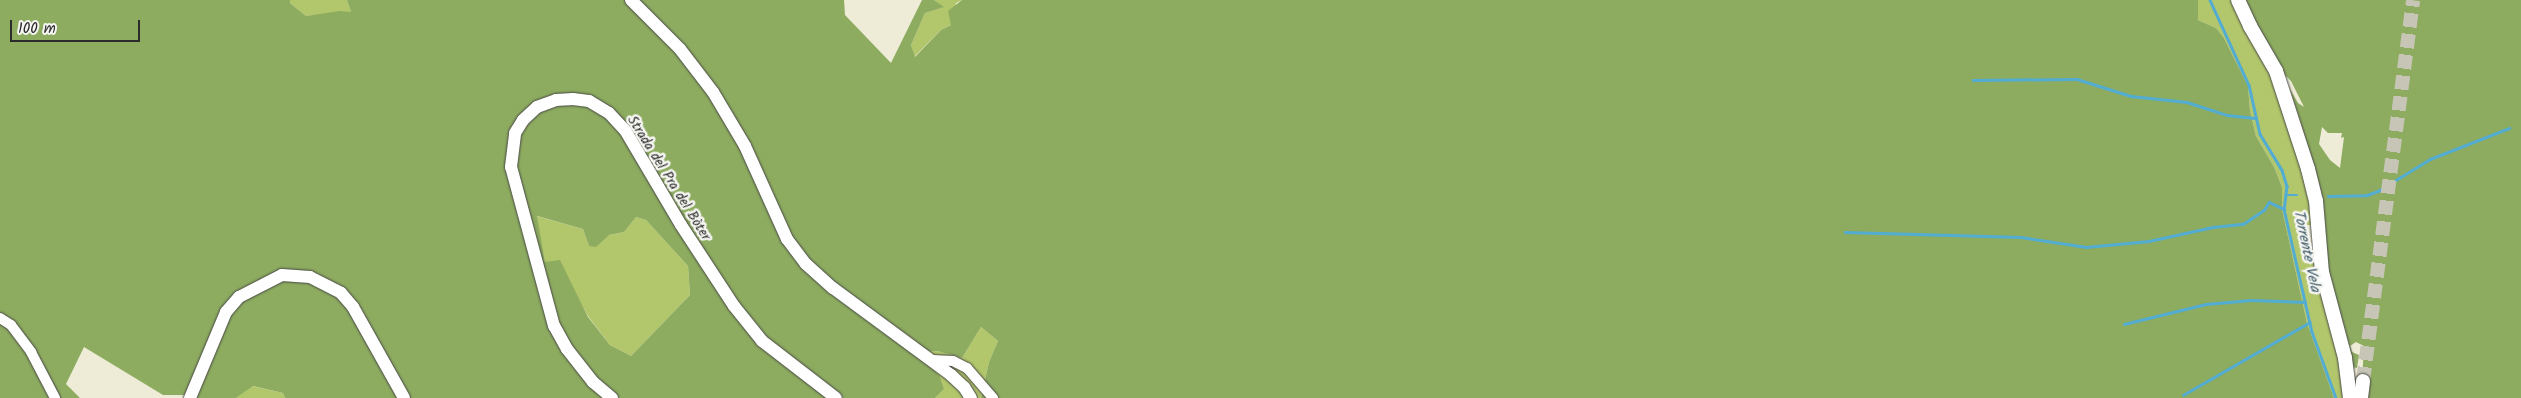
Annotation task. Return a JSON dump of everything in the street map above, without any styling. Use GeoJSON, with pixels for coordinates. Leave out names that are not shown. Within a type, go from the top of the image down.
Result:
{"type":"FeatureCollection","features":[{"type":"Feature","properties":{"kind":"highway"},"geometry":{"type":"LineString","coordinates":[[2238,0],[2283,88],[2308,169],[2316,201],[2322,272],[2344,358],[2350,398]]}},
{"type":"Feature","properties":{"kind":"highway"},"geometry":{"type":"LineString","coordinates":[[2361,398],[2362,381]]}},
{"type":"Feature","properties":{"kind":"main road"},"geometry":{"type":"LineString","coordinates":[[631,0],[680,49],[713,92],[745,146],[788,239],[806,264],[833,288],[932,360],[964,387],[971,398]]}},
{"type":"Feature","properties":{"kind":"main road","name":"Strada del Pra del Bòter"},"geometry":{"type":"LineString","coordinates":[[612,398],[593,382],[567,349],[554,326],[510,167],[515,133],[523,120],[537,107],[556,100],[573,99],[589,101],[608,114],[625,130],[681,225],[734,306],[762,342],[836,398]]}},
{"type":"Feature","properties":{"kind":"main road"},"geometry":{"type":"LineString","coordinates":[[190,398],[226,312],[239,296],[267,280],[282,275],[310,277],[341,293],[353,307],[404,398]]}},
{"type":"Feature","properties":{"kind":"street"},"geometry":{"type":"LineString","coordinates":[[0,318],[10,326],[31,352],[56,398]]}},
{"type":"Feature","properties":{"kind":"street"},"geometry":{"type":"LineString","coordinates":[[932,360],[953,361],[967,368],[993,398]]}},
{"type":"Feature","properties":{"kind":"green space"},"geometry":{"type":"Polygon","coordinates":[[[0,0],[290,0],[290,3],[306,16],[340,11],[351,12],[347,0],[625,0],[678,52],[710,94],[742,147],[784,241],[939,375],[944,389],[935,398],[843,398],[817,380],[765,339],[737,304],[601,103],[535,103],[508,146],[543,304],[606,398],[408,398],[356,305],[311,273],[237,293],[187,395],[163,395],[84,347],[66,384],[80,398],[0,398],[0,0]]]}},
{"type":"Feature","properties":{"kind":"green space"},"geometry":{"type":"Polygon","coordinates":[[[290,0],[347,0],[351,12],[306,16],[290,3],[290,0]]]}},
{"type":"Feature","properties":{"kind":"green space"},"geometry":{"type":"Polygon","coordinates":[[[637,0],[844,0],[845,15],[891,63],[922,0],[934,0],[944,7],[925,13],[911,45],[915,57],[941,30],[951,25],[948,11],[962,0],[2198,0],[2198,20],[2216,28],[2224,38],[2248,86],[2250,111],[2256,136],[2274,167],[2282,187],[2282,209],[2307,323],[2334,398],[981,398],[989,362],[998,341],[981,327],[962,358],[937,351],[928,352],[836,285],[809,261],[791,236],[749,143],[637,0]]]}},
{"type":"Feature","properties":{"kind":"green space"},"geometry":{"type":"Polygon","coordinates":[[[934,0],[962,0],[956,3],[951,25],[941,30],[914,57],[911,45],[925,13],[943,7],[934,0]]]}},
{"type":"Feature","properties":{"kind":"green space"},"geometry":{"type":"Polygon","coordinates":[[[2198,0],[2233,0],[2272,78],[2308,188],[2312,225],[2301,225],[2303,243],[2315,265],[2322,299],[2340,364],[2344,398],[2334,398],[2307,323],[2282,209],[2282,187],[2274,167],[2256,136],[2250,111],[2248,86],[2224,38],[2216,28],[2198,20],[2198,0]]]}},
{"type":"Feature","properties":{"kind":"green space"},"geometry":{"type":"Polygon","coordinates":[[[2245,0],[2521,0],[2521,398],[2368,398],[2368,382],[2362,381],[2364,346],[2356,342],[2350,346],[2352,352],[2359,355],[2357,368],[2352,367],[2330,287],[2320,187],[2290,89],[2298,103],[2304,107],[2291,81],[2284,74],[2260,35],[2245,0]],[[2322,127],[2319,144],[2330,160],[2340,168],[2344,137],[2341,138],[2342,133],[2328,133],[2322,127]]]}},
{"type":"Feature","properties":{"kind":"green space"},"geometry":{"type":"Polygon","coordinates":[[[557,105],[587,106],[605,117],[621,133],[759,345],[828,398],[619,398],[596,379],[571,347],[558,325],[515,166],[519,135],[527,123],[540,111],[557,105]],[[537,216],[545,262],[560,260],[588,317],[610,345],[631,356],[690,295],[688,266],[646,220],[636,217],[624,232],[609,235],[596,247],[589,246],[583,229],[537,216]]]}},
{"type":"Feature","properties":{"kind":"green space"},"geometry":{"type":"Polygon","coordinates":[[[536,216],[583,229],[589,246],[609,235],[624,232],[636,217],[646,220],[688,266],[690,295],[631,356],[610,345],[588,316],[574,291],[545,262],[536,216]]]}},
{"type":"Feature","properties":{"kind":"green space"},"geometry":{"type":"Polygon","coordinates":[[[282,280],[309,282],[338,297],[349,310],[398,398],[285,398],[283,393],[253,386],[236,398],[195,398],[230,314],[242,300],[282,280]]]}},
{"type":"Feature","properties":{"kind":"green space"},"geometry":{"type":"Polygon","coordinates":[[[981,327],[998,341],[989,362],[981,398],[935,398],[944,389],[915,353],[937,351],[962,358],[981,327]]]}},
{"type":"Feature","properties":{"kind":"green space"},"geometry":{"type":"Polygon","coordinates":[[[252,386],[283,393],[285,398],[236,398],[252,386]]]}},
{"type":"Feature","properties":{"kind":"waterway","name":"Torrente Vela"},"geometry":{"type":"LineString","coordinates":[[2210,0],[2249,85],[2260,134],[2282,170],[2287,186],[2284,209],[2312,332],[2336,398]]}},
{"type":"Feature","properties":{"kind":"waterway"},"geometry":{"type":"LineString","coordinates":[[1973,80],[2077,79],[2131,96],[2187,102],[2227,115],[2255,118]]}},
{"type":"Feature","properties":{"kind":"waterway"},"geometry":{"type":"LineString","coordinates":[[2328,196],[2367,195],[2378,191],[2430,159],[2509,128]]}},
{"type":"Feature","properties":{"kind":"waterway"},"geometry":{"type":"LineString","coordinates":[[2286,195],[2297,195]]}},
{"type":"Feature","properties":{"kind":"waterway"},"geometry":{"type":"LineString","coordinates":[[1845,232],[2021,237],[2086,247],[2149,241],[2213,227],[2243,224],[2264,210],[2269,202],[2284,209]]}},
{"type":"Feature","properties":{"kind":"waterway"},"geometry":{"type":"LineString","coordinates":[[2124,324],[2206,304],[2251,300],[2305,302]]}},
{"type":"Feature","properties":{"kind":"waterway"},"geometry":{"type":"LineString","coordinates":[[2183,395],[2310,322]]}},
{"type":"Feature","properties":{"kind":"tunnel"},"geometry":{"type":"LineString","coordinates":[[2363,381],[2413,0]]}}]}
